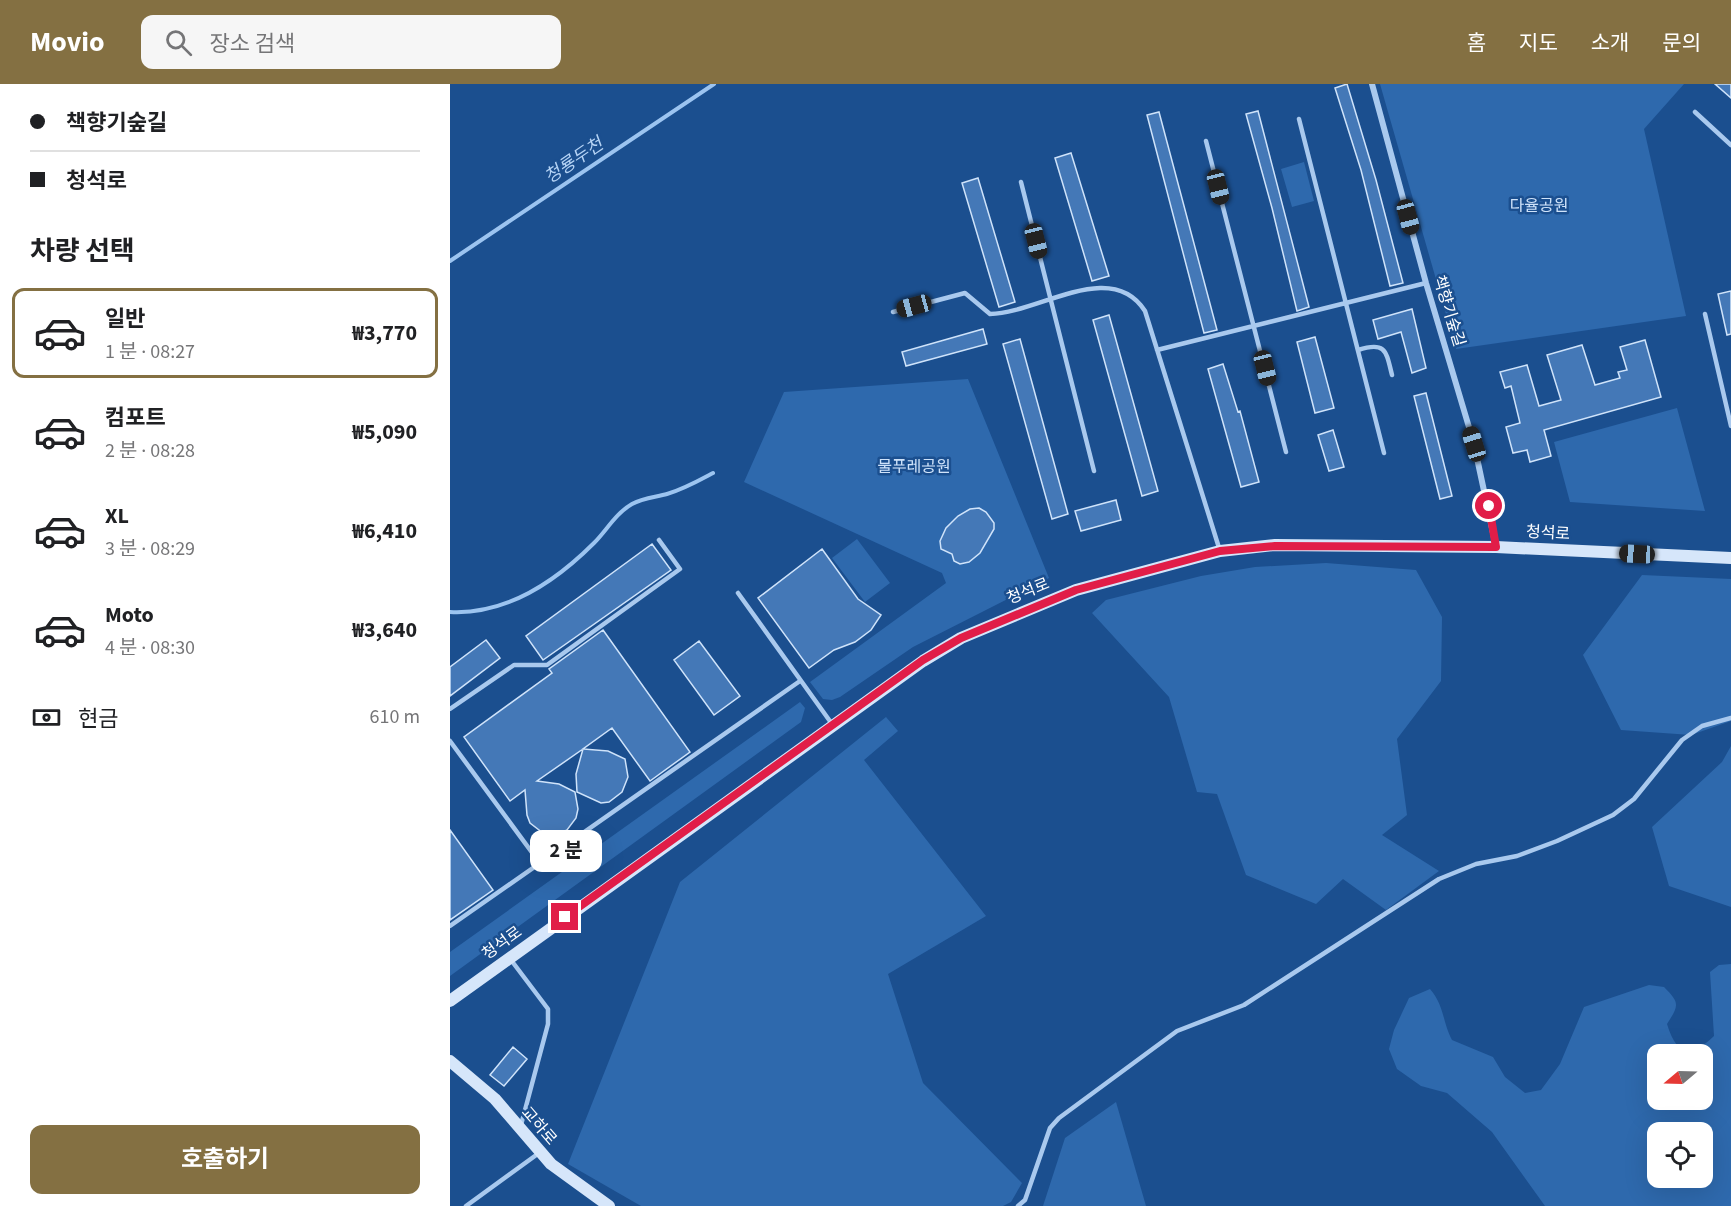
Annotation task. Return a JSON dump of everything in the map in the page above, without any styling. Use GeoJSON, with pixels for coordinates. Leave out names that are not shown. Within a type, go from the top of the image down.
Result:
{"type":"FeatureCollection","features":[{"type":"Feature","properties":{"kind":"main road","name":"청석로"},"geometry":{"type":"LineString","coordinates":[[450,1001],[923,660],[961,638],[1000,620],[1076,590],[1220,551],[1275,546],[1496,547],[1731,558]]}},
{"type":"Feature","properties":{"kind":"main road","name":"교하로"},"geometry":{"type":"LineString","coordinates":[[450,1060],[495,1099],[540,1152],[578,1186],[609,1206]]}},
{"type":"Feature","properties":{"kind":"street","name":"책향기숲길"},"geometry":{"type":"LineString","coordinates":[[1372,84],[1426,283],[1474,444],[1496,547]]}},
{"type":"Feature","properties":{"kind":"lane"},"geometry":{"type":"LineString","coordinates":[[1695,112],[1731,145]]}},
{"type":"Feature","properties":{"kind":"lane"},"geometry":{"type":"LineString","coordinates":[[1299,119],[1384,453]]}},
{"type":"Feature","properties":{"kind":"lane"},"geometry":{"type":"LineString","coordinates":[[1206,141],[1286,452]]}},
{"type":"Feature","properties":{"kind":"lane"},"geometry":{"type":"LineString","coordinates":[[1021,182],[1094,471]]}},
{"type":"Feature","properties":{"kind":"lane"},"geometry":{"type":"LineString","coordinates":[[1157,350],[1426,283]]}},
{"type":"Feature","properties":{"kind":"lane"},"geometry":{"type":"LineString","coordinates":[[893,312],[965,294],[990,314],[1111,286],[1136,297],[1145,311],[1220,551]]}},
{"type":"Feature","properties":{"kind":"lane"},"geometry":{"type":"LineString","coordinates":[[1705,314],[1731,426]]}},
{"type":"Feature","properties":{"kind":"lane"},"geometry":{"type":"LineString","coordinates":[[1358,350],[1371,346],[1380,347],[1386,352],[1392,375]]}},
{"type":"Feature","properties":{"kind":"lane"},"geometry":{"type":"LineString","coordinates":[[450,709],[514,665],[547,665],[680,569],[659,540]]}},
{"type":"Feature","properties":{"kind":"lane"},"geometry":{"type":"LineString","coordinates":[[738,593],[832,724]]}},
{"type":"Feature","properties":{"kind":"lane"},"geometry":{"type":"LineString","coordinates":[[450,926],[800,681]]}},
{"type":"Feature","properties":{"kind":"lane"},"geometry":{"type":"LineString","coordinates":[[1018,1206],[1024,1200],[1050,1128],[1059,1118],[1177,1031],[1244,1005],[1439,879],[1476,864],[1517,856],[1557,841],[1613,815],[1634,799],[1682,741],[1702,726],[1731,718]]}},
{"type":"Feature","properties":{"kind":"lane"},"geometry":{"type":"LineString","coordinates":[[450,741],[539,862]]}},
{"type":"Feature","properties":{"kind":"lane"},"geometry":{"type":"LineString","coordinates":[[509,958],[548,1009],[548,1024],[520,1129]]}},
{"type":"Feature","properties":{"kind":"lane"},"geometry":{"type":"LineString","coordinates":[[466,1206],[540,1152]]}},
{"type":"Feature","properties":{"kind":"green space","name":"다율공원"},"geometry":{"type":"Polygon","coordinates":[[[1380,84],[1684,84],[1644,129],[1686,316],[1456,349],[1380,84]]]}},
{"type":"Feature","properties":{"kind":"green space"},"geometry":{"type":"Polygon","coordinates":[[[1304,162],[1314,201],[1292,207],[1281,169],[1304,162]]]}},
{"type":"Feature","properties":{"kind":"green space","name":"물푸레공원"},"geometry":{"type":"Polygon","coordinates":[[[968,379],[1049,578],[913,647],[840,697],[832,700],[823,699],[810,682],[946,583],[942,573],[744,482],[784,392],[968,379]]]}},
{"type":"Feature","properties":{"kind":"green space"},"geometry":{"type":"Polygon","coordinates":[[[1677,408],[1705,511],[1570,502],[1554,442],[1677,408]]]}},
{"type":"Feature","properties":{"kind":"green space"},"geometry":{"type":"Polygon","coordinates":[[[857,539],[890,583],[865,602],[832,558],[857,539]]]}},
{"type":"Feature","properties":{"kind":"green space"},"geometry":{"type":"Polygon","coordinates":[[[1326,563],[1416,570],[1442,617],[1441,681],[1397,739],[1407,815],[1382,835],[1439,871],[1386,910],[1343,879],[1316,904],[1246,875],[1217,794],[1197,792],[1169,697],[1092,613],[1106,600],[1201,576],[1255,567],[1326,563]]]}},
{"type":"Feature","properties":{"kind":"green space"},"geometry":{"type":"Polygon","coordinates":[[[1642,575],[1731,579],[1731,721],[1691,735],[1621,730],[1583,655],[1642,575]]]}},
{"type":"Feature","properties":{"kind":"green space"},"geometry":{"type":"Polygon","coordinates":[[[800,702],[805,708],[801,722],[450,976],[450,952],[800,702]]]}},
{"type":"Feature","properties":{"kind":"green space"},"geometry":{"type":"Polygon","coordinates":[[[886,717],[898,731],[864,760],[986,916],[888,974],[923,1083],[1022,1183],[1011,1202],[1003,1206],[641,1206],[568,1164],[680,882],[886,717]]]}},
{"type":"Feature","properties":{"kind":"green space"},"geometry":{"type":"Polygon","coordinates":[[[1731,746],[1731,907],[1669,886],[1652,827],[1722,762],[1731,746]]]}},
{"type":"Feature","properties":{"kind":"green space"},"geometry":{"type":"Polygon","coordinates":[[[1731,964],[1731,1206],[1545,1206],[1492,1132],[1447,1093],[1421,1086],[1397,1069],[1389,1049],[1394,1030],[1409,998],[1430,989],[1441,1008],[1452,1040],[1493,1057],[1505,1077],[1525,1093],[1541,1090],[1560,1064],[1584,1007],[1649,985],[1664,987],[1676,1004],[1667,1024],[1676,1044],[1647,1044],[1647,1110],[1713,1110],[1713,1044],[1704,1044],[1714,1036],[1710,972],[1719,965],[1731,964]]]}},
{"type":"Feature","properties":{"kind":"green space"},"geometry":{"type":"Polygon","coordinates":[[[1116,1102],[1146,1206],[1043,1206],[1065,1138],[1116,1102]]]}},
{"type":"Feature","properties":{"kind":"building"},"geometry":{"type":"Polygon","coordinates":[[[1347,84],[1376,180],[1403,283],[1390,286],[1361,170],[1335,88],[1347,84]]]}},
{"type":"Feature","properties":{"kind":"building"},"geometry":{"type":"Polygon","coordinates":[[[1715,84],[1731,84],[1731,98],[1715,84]]]}},
{"type":"Feature","properties":{"kind":"building"},"geometry":{"type":"Polygon","coordinates":[[[1258,111],[1309,307],[1297,311],[1246,114],[1258,111]]]}},
{"type":"Feature","properties":{"kind":"building"},"geometry":{"type":"Polygon","coordinates":[[[1159,112],[1217,330],[1204,333],[1147,115],[1159,112]]]}},
{"type":"Feature","properties":{"kind":"building"},"geometry":{"type":"Polygon","coordinates":[[[1071,153],[1109,276],[1092,281],[1055,158],[1071,153]]]}},
{"type":"Feature","properties":{"kind":"building"},"geometry":{"type":"Polygon","coordinates":[[[978,178],[1015,302],[999,307],[962,183],[978,178]]]}},
{"type":"Feature","properties":{"kind":"building"},"geometry":{"type":"Polygon","coordinates":[[[1731,291],[1731,334],[1727,335],[1718,294],[1731,291]]]}},
{"type":"Feature","properties":{"kind":"building"},"geometry":{"type":"Polygon","coordinates":[[[1412,309],[1426,368],[1412,373],[1401,332],[1378,339],[1373,320],[1412,309]]]}},
{"type":"Feature","properties":{"kind":"building"},"geometry":{"type":"Polygon","coordinates":[[[1109,315],[1158,491],[1142,496],[1093,320],[1109,315]]]}},
{"type":"Feature","properties":{"kind":"building"},"geometry":{"type":"Polygon","coordinates":[[[983,329],[987,344],[906,366],[902,352],[983,329]]]}},
{"type":"Feature","properties":{"kind":"building"},"geometry":{"type":"Polygon","coordinates":[[[1315,337],[1334,408],[1315,413],[1297,342],[1315,337]]]}},
{"type":"Feature","properties":{"kind":"building"},"geometry":{"type":"Polygon","coordinates":[[[1020,339],[1068,514],[1052,519],[1003,344],[1020,339]]]}},
{"type":"Feature","properties":{"kind":"building"},"geometry":{"type":"Polygon","coordinates":[[[1645,340],[1661,397],[1544,430],[1551,456],[1530,462],[1527,450],[1513,453],[1506,427],[1520,423],[1511,386],[1505,388],[1500,372],[1527,365],[1539,406],[1561,400],[1547,355],[1582,345],[1595,385],[1620,378],[1618,372],[1627,370],[1620,347],[1645,340]]]}},
{"type":"Feature","properties":{"kind":"building"},"geometry":{"type":"Polygon","coordinates":[[[1223,364],[1238,412],[1240,411],[1259,482],[1241,487],[1208,369],[1223,364]]]}},
{"type":"Feature","properties":{"kind":"building"},"geometry":{"type":"Polygon","coordinates":[[[1426,393],[1452,496],[1440,499],[1414,396],[1426,393]]]}},
{"type":"Feature","properties":{"kind":"building"},"geometry":{"type":"Polygon","coordinates":[[[1333,430],[1344,467],[1329,471],[1318,435],[1333,430]]]}},
{"type":"Feature","properties":{"kind":"building"},"geometry":{"type":"Polygon","coordinates":[[[1116,500],[1121,520],[1081,531],[1075,511],[1116,500]]]}},
{"type":"Feature","properties":{"kind":"building"},"geometry":{"type":"Polygon","coordinates":[[[979,508],[986,512],[994,523],[994,529],[980,553],[969,562],[960,564],[954,561],[952,554],[941,549],[940,541],[946,528],[958,516],[970,509],[979,508]]]}},
{"type":"Feature","properties":{"kind":"building"},"geometry":{"type":"Polygon","coordinates":[[[652,544],[671,570],[543,660],[526,636],[652,544]]]}},
{"type":"Feature","properties":{"kind":"building"},"geometry":{"type":"Polygon","coordinates":[[[822,549],[858,599],[881,615],[871,630],[855,642],[834,650],[809,668],[758,598],[822,549]]]}},
{"type":"Feature","properties":{"kind":"building"},"geometry":{"type":"Polygon","coordinates":[[[603,630],[690,752],[650,781],[612,728],[537,781],[559,784],[575,792],[578,809],[576,818],[567,830],[559,834],[543,833],[530,823],[525,790],[510,801],[464,737],[552,673],[549,669],[603,630]]]}},
{"type":"Feature","properties":{"kind":"building"},"geometry":{"type":"Polygon","coordinates":[[[486,640],[500,658],[450,696],[450,667],[486,640]]]}},
{"type":"Feature","properties":{"kind":"building"},"geometry":{"type":"Polygon","coordinates":[[[699,641],[740,696],[714,715],[674,660],[699,641]]]}},
{"type":"Feature","properties":{"kind":"building"},"geometry":{"type":"Polygon","coordinates":[[[583,749],[608,751],[625,759],[628,777],[622,792],[609,802],[601,803],[577,792],[576,774],[583,749]]]}},
{"type":"Feature","properties":{"kind":"building"},"geometry":{"type":"Polygon","coordinates":[[[450,830],[493,890],[450,920],[450,830]]]}},
{"type":"Feature","properties":{"kind":"building"},"geometry":{"type":"Polygon","coordinates":[[[513,1047],[527,1059],[504,1086],[490,1075],[513,1047]]]}},
{"type":"Feature","properties":{"kind":"waterway","name":"청룡두천"},"geometry":{"type":"LineString","coordinates":[[450,261],[714,84]]}},
{"type":"Feature","properties":{"kind":"waterway"},"geometry":{"type":"LineString","coordinates":[[450,612],[491,608],[529,593],[563,571],[599,538],[621,512],[632,504],[679,490],[713,473]]}},
{"type":"Feature","properties":{"kind":"route"},"geometry":{"type":"LineString","coordinates":[[565,917],[923,660],[961,638],[1000,620],[1076,590],[1220,551],[1275,546],[1496,547],[1489,506]]}}]}
